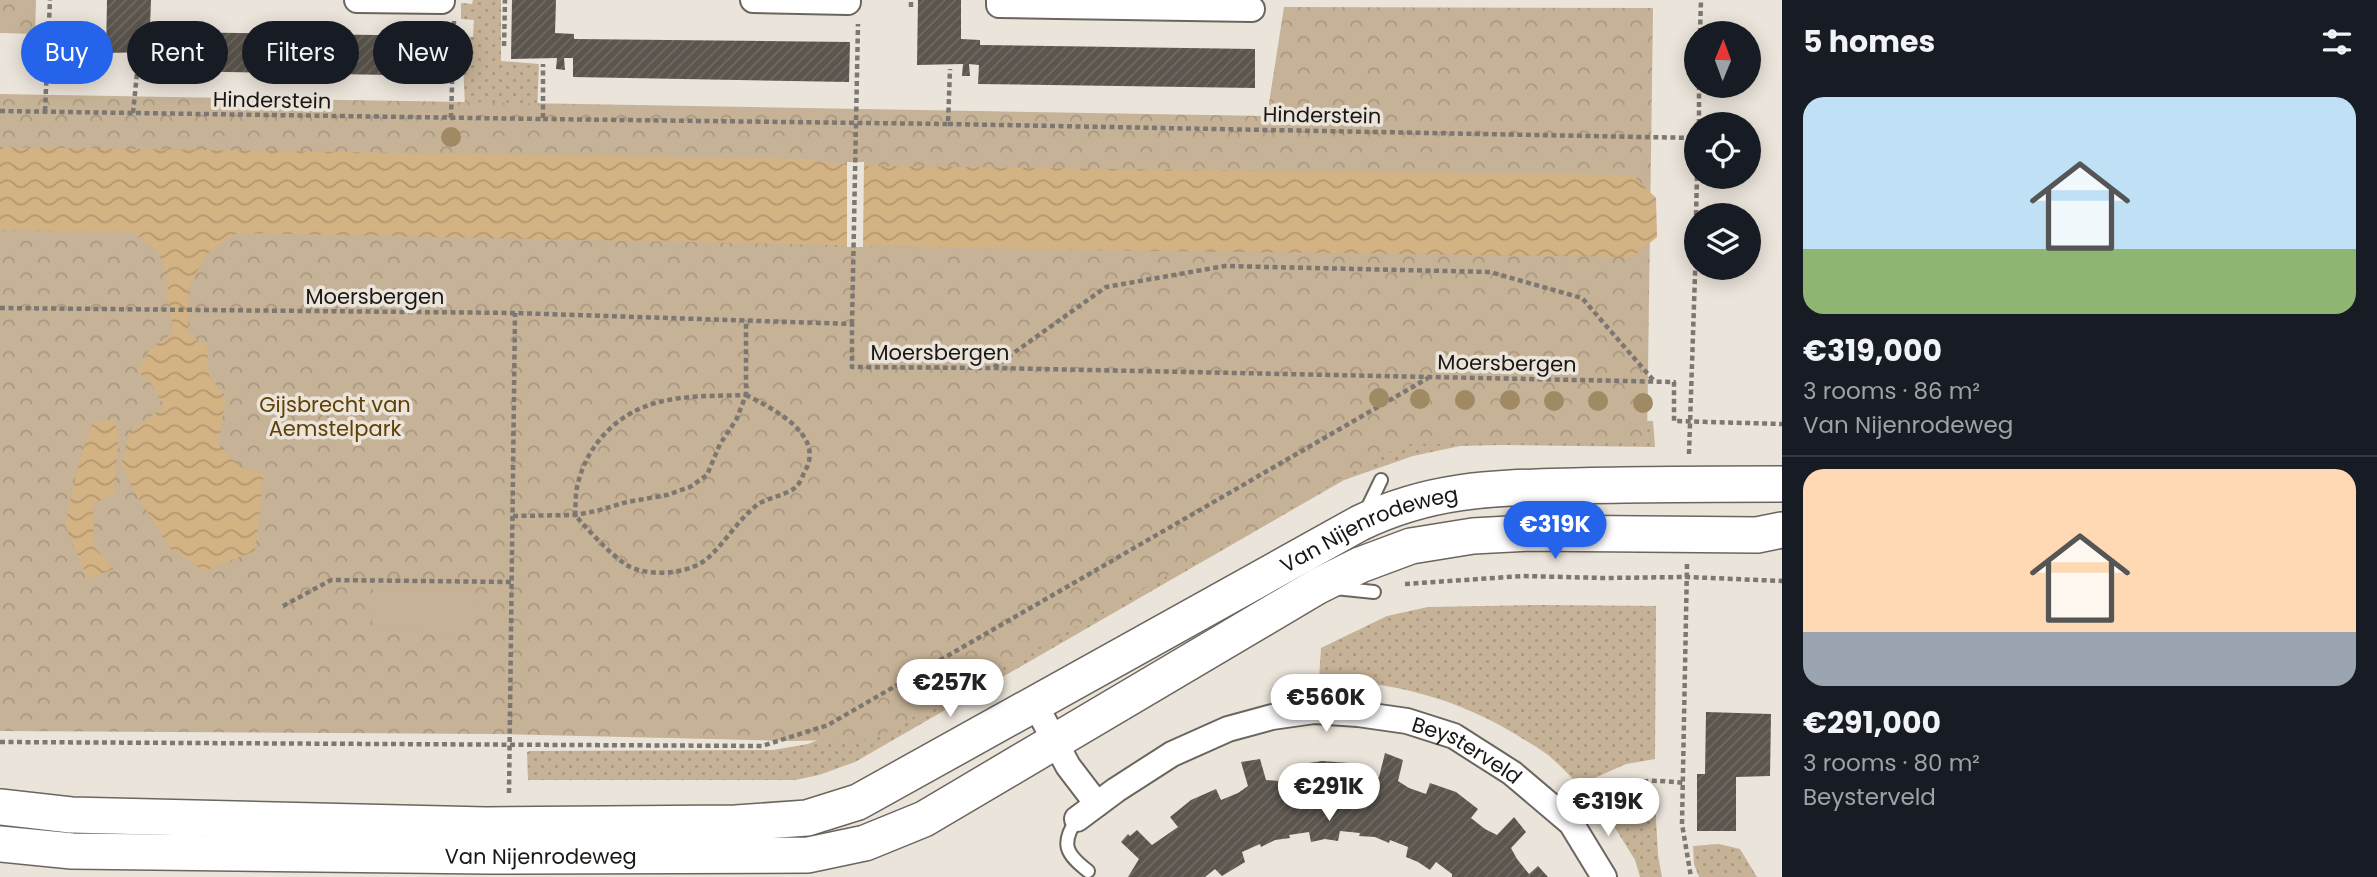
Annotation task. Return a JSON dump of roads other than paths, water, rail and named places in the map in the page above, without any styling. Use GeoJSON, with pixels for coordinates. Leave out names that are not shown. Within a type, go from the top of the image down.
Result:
{"type":"FeatureCollection","features":[{"type":"Feature","properties":{"kind":"main road","name":"Van Nijenrodeweg"},"geometry":{"type":"LineString","coordinates":[[0,807],[71,815],[472,824],[736,823],[807,818],[858,802],[1360,523],[1416,501],[1496,488],[1782,484]]}},
{"type":"Feature","properties":{"kind":"main road","name":"Van Nijenrodeweg"},"geometry":{"type":"LineString","coordinates":[[0,844],[72,851],[488,856],[807,855],[865,844],[924,819],[1061,753],[1318,586],[1385,554],[1442,540],[1528,533],[1758,535],[1782,530]]}},
{"type":"Feature","properties":{"kind":"street"},"geometry":{"type":"LineString","coordinates":[[357,0],[442,1]]}},
{"type":"Feature","properties":{"kind":"street"},"geometry":{"type":"LineString","coordinates":[[753,0],[848,2]]}},
{"type":"Feature","properties":{"kind":"street"},"geometry":{"type":"LineString","coordinates":[[999,0],[999,5],[1058,3],[1252,9]]}},
{"type":"Feature","properties":{"kind":"street"},"geometry":{"type":"LineString","coordinates":[[1035,704],[1061,753],[1097,804]]}},
{"type":"Feature","properties":{"kind":"street","name":"Beysterveld"},"geometry":{"type":"LineString","coordinates":[[1077,819],[1172,754],[1228,729],[1314,711],[1358,714],[1407,721],[1454,736],[1512,773],[1571,823],[1604,877]]}},
{"type":"Feature","properties":{"kind":"lane"},"geometry":{"type":"LineString","coordinates":[[1360,523],[1381,480]]}},
{"type":"Feature","properties":{"kind":"lane"},"geometry":{"type":"LineString","coordinates":[[1318,586],[1374,592]]}},
{"type":"Feature","properties":{"kind":"lane","name":"Beysterveld"},"geometry":{"type":"LineString","coordinates":[[1077,819],[1069,831],[1066,845],[1074,860],[1088,871]]}},
{"type":"Feature","properties":{"kind":"water"},"geometry":{"type":"Polygon","coordinates":[[[0,147],[806,159],[877,166],[1633,175],[1656,198],[1657,237],[1632,257],[1085,250],[237,233],[207,254],[189,286],[188,333],[207,346],[209,376],[226,397],[218,444],[241,468],[264,473],[255,551],[204,571],[171,549],[137,496],[121,465],[130,431],[165,407],[150,382],[137,371],[150,349],[170,335],[173,326],[168,303],[168,281],[158,251],[132,232],[0,230],[0,147]]]}},
{"type":"Feature","properties":{"kind":"water"},"geometry":{"type":"Polygon","coordinates":[[[113,419],[119,436],[114,493],[93,504],[94,547],[114,569],[88,579],[65,525],[80,458],[92,424],[113,419]]]}},
{"type":"Feature","properties":{"kind":"park label","name":"Gijsbrecht van Aemstelpark"},"geometry":{"type":"Point","coordinates":[335,416]}}]}
